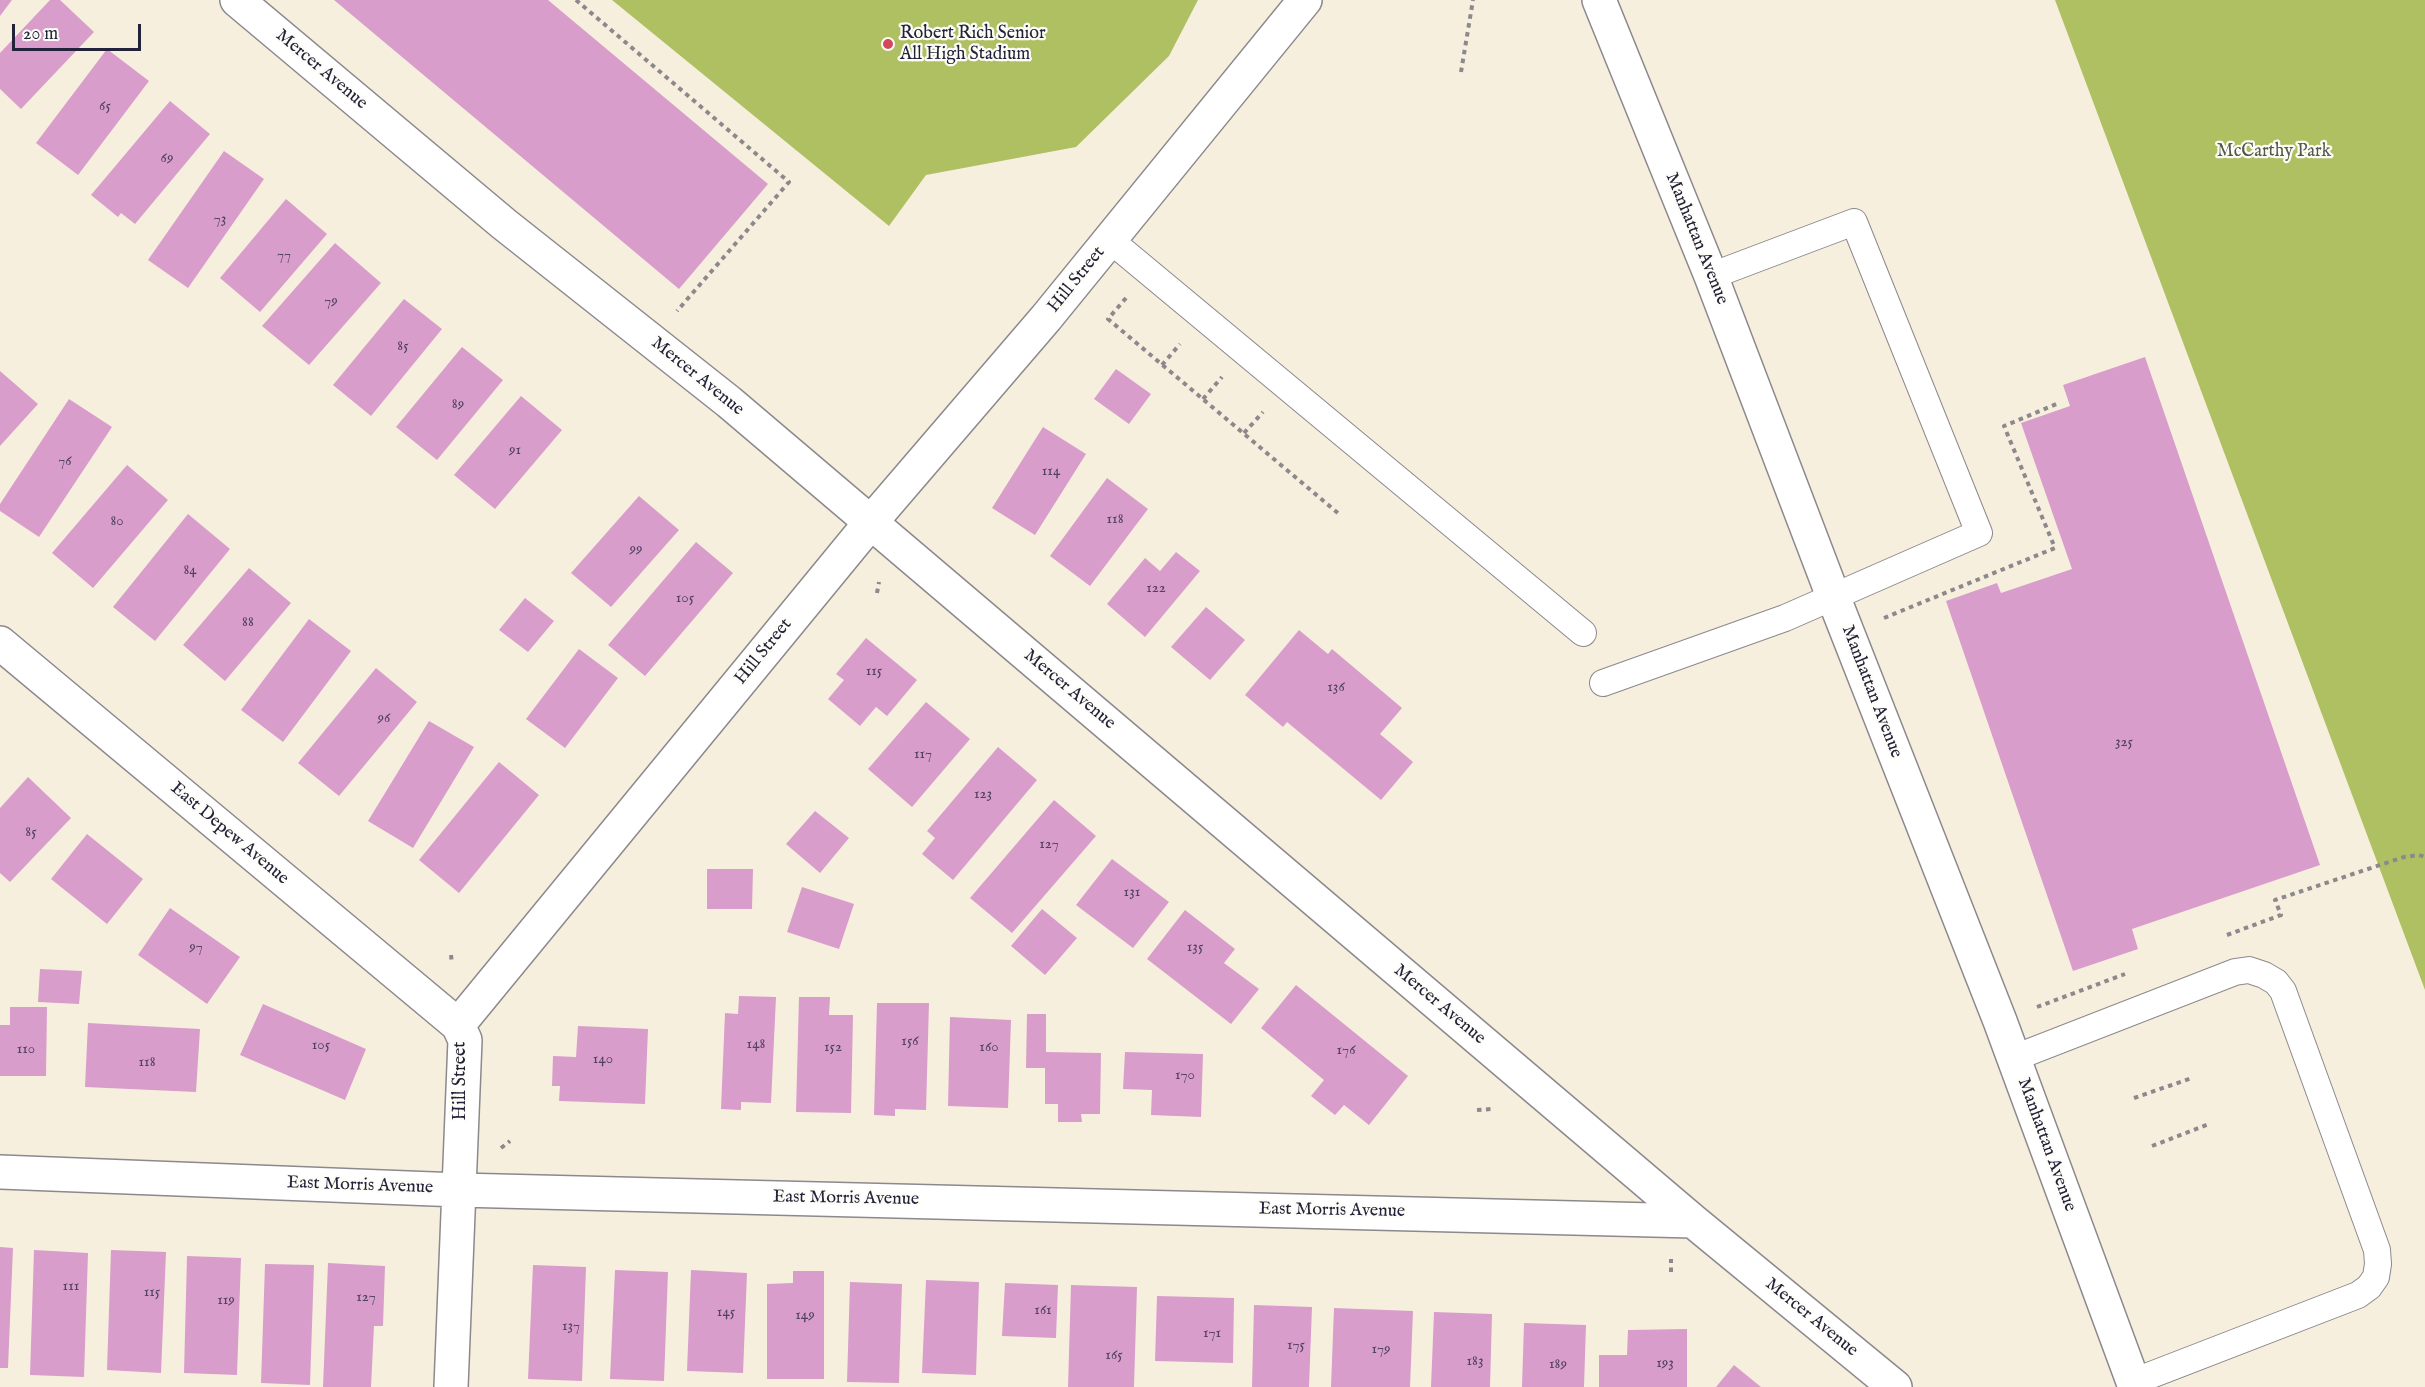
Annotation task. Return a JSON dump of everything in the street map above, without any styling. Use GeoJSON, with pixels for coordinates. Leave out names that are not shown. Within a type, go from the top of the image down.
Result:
{"type":"FeatureCollection","features":[{"type":"Feature","properties":{"kind":"street","name":"Mercer Avenue"},"geometry":{"type":"LineString","coordinates":[[237,0],[504,224],[729,402],[1693,1221],[1895,1387]]}},
{"type":"Feature","properties":{"kind":"street","name":"Hill Street"},"geometry":{"type":"LineString","coordinates":[[451,1387],[465,1040],[458,1024],[871,522],[1046,318],[1305,0]]}},
{"type":"Feature","properties":{"kind":"street","name":"Manhattan Avenue"},"geometry":{"type":"LineString","coordinates":[[1599,0],[1711,276],[1833,596],[2014,1058],[2134,1384]]}},
{"type":"Feature","properties":{"kind":"street","name":"East Depew Avenue"},"geometry":{"type":"LineString","coordinates":[[0,643],[458,1024]]}},
{"type":"Feature","properties":{"kind":"street","name":"East Morris Avenue"},"geometry":{"type":"LineString","coordinates":[[0,1172],[459,1190],[1693,1221]]}},
{"type":"Feature","properties":{"kind":"lane"},"geometry":{"type":"LineString","coordinates":[[1603,683],[1785,618],[1979,533],[1854,222],[1711,276]]}},
{"type":"Feature","properties":{"kind":"lane"},"geometry":{"type":"LineString","coordinates":[[1110,240],[1583,633]]}},
{"type":"Feature","properties":{"kind":"lane"},"geometry":{"type":"LineString","coordinates":[[2014,1058],[2235,972],[2249,970],[2264,975],[2276,982],[2283,991],[2377,1250],[2376,1277],[2369,1287],[2358,1295],[2134,1384]]}},
{"type":"Feature","properties":{"kind":"path"},"geometry":{"type":"LineString","coordinates":[[576,0],[789,182],[674,315]]}},
{"type":"Feature","properties":{"kind":"path"},"geometry":{"type":"LineString","coordinates":[[1461,72],[1473,0]]}},
{"type":"Feature","properties":{"kind":"path"},"geometry":{"type":"LineString","coordinates":[[1130,293],[1108,319],[1339,514]]}},
{"type":"Feature","properties":{"kind":"path"},"geometry":{"type":"LineString","coordinates":[[1162,365],[1181,343]]}},
{"type":"Feature","properties":{"kind":"path"},"geometry":{"type":"LineString","coordinates":[[1203,399],[1224,374]]}},
{"type":"Feature","properties":{"kind":"path"},"geometry":{"type":"LineString","coordinates":[[1244,433],[1263,411]]}},
{"type":"Feature","properties":{"kind":"path"},"geometry":{"type":"LineString","coordinates":[[877,593],[879,581]]}},
{"type":"Feature","properties":{"kind":"path"},"geometry":{"type":"LineString","coordinates":[[2281,915],[2275,900],[2404,857],[2419,855],[2425,857]]}},
{"type":"Feature","properties":{"kind":"path"},"geometry":{"type":"LineString","coordinates":[[451,955],[452,964]]}},
{"type":"Feature","properties":{"kind":"path"},"geometry":{"type":"LineString","coordinates":[[2134,1098],[2192,1078]]}},
{"type":"Feature","properties":{"kind":"path"},"geometry":{"type":"LineString","coordinates":[[1477,1110],[1492,1109]]}},
{"type":"Feature","properties":{"kind":"path"},"geometry":{"type":"LineString","coordinates":[[2152,1146],[2209,1124]]}},
{"type":"Feature","properties":{"kind":"path"},"geometry":{"type":"LineString","coordinates":[[501,1148],[510,1141]]}},
{"type":"Feature","properties":{"kind":"path"},"geometry":{"type":"LineString","coordinates":[[1671,1258],[1671,1272]]}},
{"type":"Feature","properties":{"kind":"green space"},"geometry":{"type":"Polygon","coordinates":[[[612,0],[1198,0],[1169,56],[1076,147],[926,175],[889,226],[612,0]]]}},
{"type":"Feature","properties":{"kind":"green space","name":"McCarthy Park"},"geometry":{"type":"Polygon","coordinates":[[[2055,0],[2425,0],[2425,990],[2055,0]]]}},
{"type":"Feature","properties":{"kind":"building"},"geometry":{"type":"Polygon","coordinates":[[[0,0],[12,0],[0,16],[0,0]]]}},
{"type":"Feature","properties":{"kind":"building"},"geometry":{"type":"Polygon","coordinates":[[[50,0],[60,0],[94,32],[21,109],[0,89],[0,53],[50,0]]]}},
{"type":"Feature","properties":{"kind":"building"},"geometry":{"type":"Polygon","coordinates":[[[334,0],[548,0],[768,184],[679,289],[334,0]]]}},
{"type":"Feature","properties":{"kind":"building"},"geometry":{"type":"Polygon","coordinates":[[[107,49],[149,81],[78,175],[36,143],[107,49]]]}},
{"type":"Feature","properties":{"kind":"building"},"geometry":{"type":"Polygon","coordinates":[[[170,101],[210,134],[135,224],[121,213],[118,217],[91,195],[170,101]]]}},
{"type":"Feature","properties":{"kind":"building"},"geometry":{"type":"Polygon","coordinates":[[[224,151],[264,179],[188,288],[148,260],[224,151]]]}},
{"type":"Feature","properties":{"kind":"building"},"geometry":{"type":"Polygon","coordinates":[[[286,199],[327,234],[260,312],[220,278],[286,199]]]}},
{"type":"Feature","properties":{"kind":"building"},"geometry":{"type":"Polygon","coordinates":[[[335,243],[381,283],[309,365],[262,326],[335,243]]]}},
{"type":"Feature","properties":{"kind":"building"},"geometry":{"type":"Polygon","coordinates":[[[404,299],[442,329],[371,416],[333,385],[404,299]]]}},
{"type":"Feature","properties":{"kind":"building"},"geometry":{"type":"Polygon","coordinates":[[[462,347],[503,380],[437,460],[396,427],[462,347]]]}},
{"type":"Feature","properties":{"kind":"building"},"geometry":{"type":"Polygon","coordinates":[[[2145,357],[2320,865],[2132,929],[2138,949],[2073,971],[1946,601],[1997,583],[2001,593],[2072,569],[2021,423],[2070,406],[2063,385],[2145,357]]]}},
{"type":"Feature","properties":{"kind":"building"},"geometry":{"type":"Polygon","coordinates":[[[1116,369],[1151,394],[1129,424],[1094,399],[1116,369]]]}},
{"type":"Feature","properties":{"kind":"building"},"geometry":{"type":"Polygon","coordinates":[[[0,371],[38,404],[0,446],[0,371]]]}},
{"type":"Feature","properties":{"kind":"building"},"geometry":{"type":"Polygon","coordinates":[[[521,396],[562,430],[495,509],[454,475],[521,396]]]}},
{"type":"Feature","properties":{"kind":"building"},"geometry":{"type":"Polygon","coordinates":[[[69,399],[112,427],[39,537],[0,511],[0,504],[69,399]]]}},
{"type":"Feature","properties":{"kind":"building"},"geometry":{"type":"Polygon","coordinates":[[[1043,427],[1086,454],[1035,535],[992,508],[1043,427]]]}},
{"type":"Feature","properties":{"kind":"building"},"geometry":{"type":"Polygon","coordinates":[[[127,465],[168,500],[93,588],[52,553],[127,465]]]}},
{"type":"Feature","properties":{"kind":"building"},"geometry":{"type":"Polygon","coordinates":[[[1107,478],[1148,509],[1090,586],[1050,556],[1107,478]]]}},
{"type":"Feature","properties":{"kind":"building"},"geometry":{"type":"Polygon","coordinates":[[[639,496],[679,530],[611,607],[571,573],[639,496]]]}},
{"type":"Feature","properties":{"kind":"building"},"geometry":{"type":"Polygon","coordinates":[[[188,514],[230,549],[155,641],[113,607],[188,514]]]}},
{"type":"Feature","properties":{"kind":"building"},"geometry":{"type":"Polygon","coordinates":[[[696,542],[733,573],[645,676],[608,645],[696,542]]]}},
{"type":"Feature","properties":{"kind":"building"},"geometry":{"type":"Polygon","coordinates":[[[1176,552],[1200,571],[1145,637],[1107,604],[1145,558],[1160,571],[1176,552]]]}},
{"type":"Feature","properties":{"kind":"building"},"geometry":{"type":"Polygon","coordinates":[[[249,568],[291,603],[225,681],[183,645],[249,568]]]}},
{"type":"Feature","properties":{"kind":"building"},"geometry":{"type":"Polygon","coordinates":[[[525,598],[554,621],[528,652],[499,630],[525,598]]]}},
{"type":"Feature","properties":{"kind":"building"},"geometry":{"type":"Polygon","coordinates":[[[1206,607],[1245,640],[1210,680],[1171,647],[1206,607]]]}},
{"type":"Feature","properties":{"kind":"building"},"geometry":{"type":"Polygon","coordinates":[[[309,619],[351,651],[283,742],[241,710],[309,619]]]}},
{"type":"Feature","properties":{"kind":"building"},"geometry":{"type":"Polygon","coordinates":[[[1299,630],[1328,654],[1332,649],[1402,708],[1380,734],[1413,762],[1381,800],[1287,722],[1283,727],[1245,695],[1299,630]]]}},
{"type":"Feature","properties":{"kind":"building"},"geometry":{"type":"Polygon","coordinates":[[[866,638],[917,680],[887,716],[876,707],[860,726],[828,699],[844,680],[836,674],[866,638]]]}},
{"type":"Feature","properties":{"kind":"building"},"geometry":{"type":"Polygon","coordinates":[[[579,649],[618,678],[565,748],[526,719],[579,649]]]}},
{"type":"Feature","properties":{"kind":"building"},"geometry":{"type":"Polygon","coordinates":[[[376,668],[417,702],[339,796],[298,763],[376,668]]]}},
{"type":"Feature","properties":{"kind":"building"},"geometry":{"type":"Polygon","coordinates":[[[926,702],[970,739],[912,807],[868,769],[926,702]]]}},
{"type":"Feature","properties":{"kind":"building"},"geometry":{"type":"Polygon","coordinates":[[[429,721],[474,747],[413,848],[368,821],[429,721]]]}},
{"type":"Feature","properties":{"kind":"building"},"geometry":{"type":"Polygon","coordinates":[[[998,747],[1037,780],[953,880],[922,854],[935,838],[927,831],[998,747]]]}},
{"type":"Feature","properties":{"kind":"building"},"geometry":{"type":"Polygon","coordinates":[[[499,762],[539,795],[459,893],[419,860],[499,762]]]}},
{"type":"Feature","properties":{"kind":"building"},"geometry":{"type":"Polygon","coordinates":[[[28,777],[71,818],[10,882],[0,873],[0,808],[28,777]]]}},
{"type":"Feature","properties":{"kind":"building"},"geometry":{"type":"Polygon","coordinates":[[[1054,800],[1096,836],[1012,933],[970,898],[1054,800]]]}},
{"type":"Feature","properties":{"kind":"building"},"geometry":{"type":"Polygon","coordinates":[[[815,811],[849,838],[820,873],[786,844],[815,811]]]}},
{"type":"Feature","properties":{"kind":"building"},"geometry":{"type":"Polygon","coordinates":[[[87,834],[143,879],[107,924],[51,879],[87,834]]]}},
{"type":"Feature","properties":{"kind":"building"},"geometry":{"type":"Polygon","coordinates":[[[1112,859],[1169,902],[1133,948],[1076,905],[1112,859]]]}},
{"type":"Feature","properties":{"kind":"building"},"geometry":{"type":"Polygon","coordinates":[[[707,869],[753,869],[752,909],[707,909],[707,869]]]}},
{"type":"Feature","properties":{"kind":"building"},"geometry":{"type":"Polygon","coordinates":[[[802,887],[854,904],[839,949],[787,932],[802,887]]]}},
{"type":"Feature","properties":{"kind":"building"},"geometry":{"type":"Polygon","coordinates":[[[170,908],[240,957],[207,1004],[138,955],[170,908]]]}},
{"type":"Feature","properties":{"kind":"building"},"geometry":{"type":"Polygon","coordinates":[[[1042,909],[1077,938],[1045,975],[1011,946],[1042,909]]]}},
{"type":"Feature","properties":{"kind":"building"},"geometry":{"type":"Polygon","coordinates":[[[1185,910],[1235,949],[1224,963],[1259,989],[1231,1024],[1147,959],[1185,910]]]}},
{"type":"Feature","properties":{"kind":"building"},"geometry":{"type":"Polygon","coordinates":[[[40,969],[82,971],[79,1004],[38,1002],[40,969]]]}},
{"type":"Feature","properties":{"kind":"building"},"geometry":{"type":"Polygon","coordinates":[[[1296,985],[1408,1076],[1369,1125],[1344,1105],[1335,1115],[1311,1096],[1324,1080],[1261,1028],[1296,985]]]}},
{"type":"Feature","properties":{"kind":"building"},"geometry":{"type":"Polygon","coordinates":[[[739,996],[776,997],[771,1103],[741,1102],[741,1110],[721,1109],[725,1013],[738,1014],[739,996]]]}},
{"type":"Feature","properties":{"kind":"building"},"geometry":{"type":"Polygon","coordinates":[[[799,997],[830,997],[829,1015],[853,1015],[851,1113],[796,1112],[799,997]]]}},
{"type":"Feature","properties":{"kind":"building"},"geometry":{"type":"Polygon","coordinates":[[[877,1003],[929,1003],[926,1110],[895,1109],[895,1116],[874,1115],[877,1003]]]}},
{"type":"Feature","properties":{"kind":"building"},"geometry":{"type":"Polygon","coordinates":[[[263,1004],[366,1049],[345,1100],[240,1055],[263,1004]]]}},
{"type":"Feature","properties":{"kind":"building"},"geometry":{"type":"Polygon","coordinates":[[[10,1007],[47,1007],[46,1076],[0,1076],[0,1025],[10,1025],[10,1007]]]}},
{"type":"Feature","properties":{"kind":"building"},"geometry":{"type":"Polygon","coordinates":[[[1027,1014],[1046,1014],[1046,1052],[1101,1053],[1100,1114],[1081,1114],[1082,1122],[1058,1122],[1058,1104],[1045,1104],[1045,1068],[1026,1068],[1027,1014]]]}},
{"type":"Feature","properties":{"kind":"building"},"geometry":{"type":"Polygon","coordinates":[[[950,1017],[1011,1020],[1008,1108],[948,1106],[950,1017]]]}},
{"type":"Feature","properties":{"kind":"building"},"geometry":{"type":"Polygon","coordinates":[[[88,1023],[200,1029],[196,1092],[85,1087],[88,1023]]]}},
{"type":"Feature","properties":{"kind":"building"},"geometry":{"type":"Polygon","coordinates":[[[578,1026],[648,1029],[645,1104],[559,1101],[560,1086],[552,1086],[553,1056],[576,1057],[578,1026]]]}},
{"type":"Feature","properties":{"kind":"building"},"geometry":{"type":"Polygon","coordinates":[[[1125,1052],[1203,1054],[1201,1117],[1151,1115],[1152,1090],[1123,1089],[1125,1052]]]}},
{"type":"Feature","properties":{"kind":"building"},"geometry":{"type":"Polygon","coordinates":[[[0,1247],[13,1248],[8,1368],[0,1368],[0,1247]]]}},
{"type":"Feature","properties":{"kind":"building"},"geometry":{"type":"Polygon","coordinates":[[[34,1250],[88,1253],[84,1377],[30,1375],[34,1250]]]}},
{"type":"Feature","properties":{"kind":"building"},"geometry":{"type":"Polygon","coordinates":[[[111,1250],[166,1252],[161,1373],[107,1370],[111,1250]]]}},
{"type":"Feature","properties":{"kind":"building"},"geometry":{"type":"Polygon","coordinates":[[[187,1256],[241,1258],[237,1375],[184,1373],[187,1256]]]}},
{"type":"Feature","properties":{"kind":"building"},"geometry":{"type":"Polygon","coordinates":[[[328,1263],[385,1266],[383,1326],[374,1326],[371,1387],[323,1387],[328,1263]]]}},
{"type":"Feature","properties":{"kind":"building"},"geometry":{"type":"Polygon","coordinates":[[[265,1264],[314,1265],[310,1385],[261,1383],[265,1264]]]}},
{"type":"Feature","properties":{"kind":"building"},"geometry":{"type":"Polygon","coordinates":[[[533,1265],[586,1267],[582,1381],[528,1379],[533,1265]]]}},
{"type":"Feature","properties":{"kind":"building"},"geometry":{"type":"Polygon","coordinates":[[[615,1270],[668,1272],[664,1381],[610,1379],[615,1270]]]}},
{"type":"Feature","properties":{"kind":"building"},"geometry":{"type":"Polygon","coordinates":[[[691,1270],[747,1273],[743,1373],[687,1371],[691,1270]]]}},
{"type":"Feature","properties":{"kind":"building"},"geometry":{"type":"Polygon","coordinates":[[[793,1271],[824,1271],[824,1379],[767,1379],[767,1284],[793,1283],[793,1271]]]}},
{"type":"Feature","properties":{"kind":"building"},"geometry":{"type":"Polygon","coordinates":[[[926,1280],[979,1282],[976,1375],[922,1373],[926,1280]]]}},
{"type":"Feature","properties":{"kind":"building"},"geometry":{"type":"Polygon","coordinates":[[[850,1282],[902,1284],[899,1383],[847,1382],[850,1282]]]}},
{"type":"Feature","properties":{"kind":"building"},"geometry":{"type":"Polygon","coordinates":[[[1005,1283],[1058,1285],[1056,1338],[1002,1336],[1005,1283]]]}},
{"type":"Feature","properties":{"kind":"building"},"geometry":{"type":"Polygon","coordinates":[[[1071,1285],[1137,1287],[1134,1387],[1068,1387],[1071,1285]]]}},
{"type":"Feature","properties":{"kind":"building"},"geometry":{"type":"Polygon","coordinates":[[[1157,1296],[1234,1298],[1233,1363],[1155,1361],[1157,1296]]]}},
{"type":"Feature","properties":{"kind":"building"},"geometry":{"type":"Polygon","coordinates":[[[1254,1305],[1312,1307],[1309,1387],[1252,1387],[1254,1305]]]}},
{"type":"Feature","properties":{"kind":"building"},"geometry":{"type":"Polygon","coordinates":[[[1334,1308],[1413,1311],[1410,1387],[1331,1387],[1334,1308]]]}},
{"type":"Feature","properties":{"kind":"building"},"geometry":{"type":"Polygon","coordinates":[[[1434,1312],[1492,1314],[1490,1387],[1431,1387],[1434,1312]]]}},
{"type":"Feature","properties":{"kind":"building"},"geometry":{"type":"Polygon","coordinates":[[[1524,1323],[1586,1325],[1584,1387],[1522,1387],[1524,1323]]]}},
{"type":"Feature","properties":{"kind":"building"},"geometry":{"type":"Polygon","coordinates":[[[1687,1329],[1687,1387],[1599,1387],[1599,1355],[1627,1355],[1628,1330],[1687,1329]]]}},
{"type":"Feature","properties":{"kind":"building"},"geometry":{"type":"Polygon","coordinates":[[[1734,1365],[1761,1387],[1716,1387],[1734,1365]]]}},
{"type":"Feature","properties":{"kind":"place","name":"Robert Rich Senior All High Stadium"},"geometry":{"type":"Point","coordinates":[888,44]}}]}
